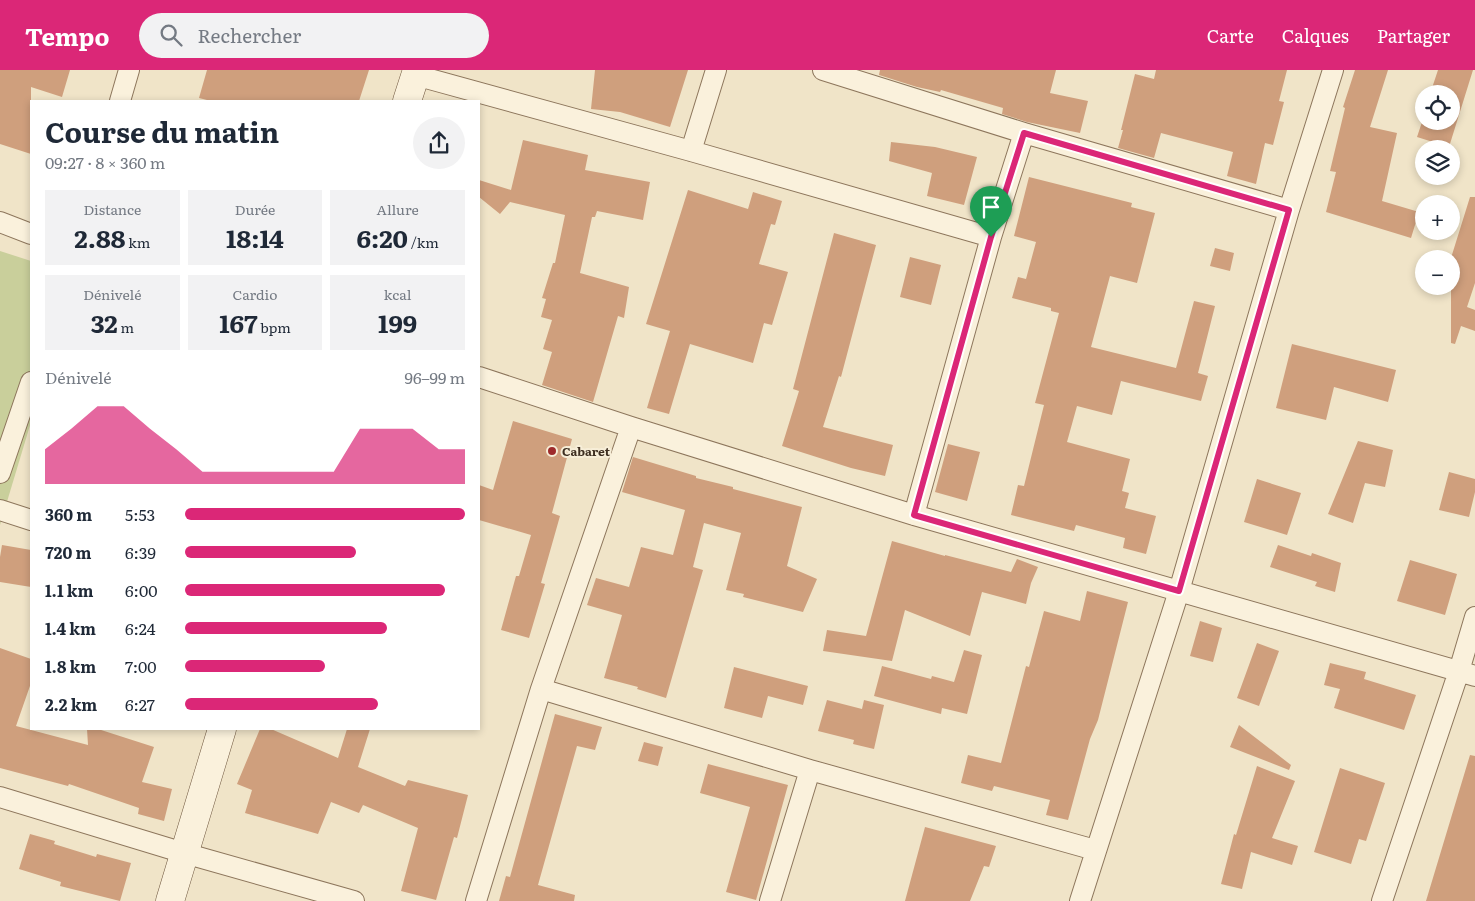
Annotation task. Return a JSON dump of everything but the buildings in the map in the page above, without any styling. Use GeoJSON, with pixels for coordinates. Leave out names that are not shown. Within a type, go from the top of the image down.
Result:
{"type":"FeatureCollection","features":[{"type":"Feature","properties":{"kind":"street"},"geometry":{"type":"LineString","coordinates":[[120,100],[129,70]]}},
{"type":"Feature","properties":{"kind":"street"},"geometry":{"type":"LineString","coordinates":[[691,150],[716,70]]}},
{"type":"Feature","properties":{"kind":"street"},"geometry":{"type":"LineString","coordinates":[[823,70],[1024,133],[1289,210]]}},
{"type":"Feature","properties":{"kind":"street"},"geometry":{"type":"LineString","coordinates":[[1080,901],[1179,591],[1289,210],[1333,70]]}},
{"type":"Feature","properties":{"kind":"street"},"geometry":{"type":"LineString","coordinates":[[407,100],[416,72],[991,237]]}},
{"type":"Feature","properties":{"kind":"street"},"geometry":{"type":"LineString","coordinates":[[914,515],[991,237],[1024,133]]}},
{"type":"Feature","properties":{"kind":"street"},"geometry":{"type":"LineString","coordinates":[[0,222],[30,234]]}},
{"type":"Feature","properties":{"kind":"street"},"geometry":{"type":"LineString","coordinates":[[480,377],[631,427],[914,515],[1467,674]]}},
{"type":"Feature","properties":{"kind":"street"},"geometry":{"type":"LineString","coordinates":[[0,473],[30,385]]}},
{"type":"Feature","properties":{"kind":"street"},"geometry":{"type":"LineString","coordinates":[[476,901],[540,689],[631,427]]}},
{"type":"Feature","properties":{"kind":"street"},"geometry":{"type":"LineString","coordinates":[[0,510],[30,520]]}},
{"type":"Feature","properties":{"kind":"street"},"geometry":{"type":"LineString","coordinates":[[1382,901],[1467,674],[1475,617]]}},
{"type":"Feature","properties":{"kind":"street"},"geometry":{"type":"LineString","coordinates":[[540,689],[810,770],[1095,850]]}},
{"type":"Feature","properties":{"kind":"street"},"geometry":{"type":"LineString","coordinates":[[170,901],[222,730]]}},
{"type":"Feature","properties":{"kind":"street"},"geometry":{"type":"LineString","coordinates":[[770,901],[810,770]]}},
{"type":"Feature","properties":{"kind":"street"},"geometry":{"type":"LineString","coordinates":[[0,796],[184,853],[354,901]]}},
{"type":"Feature","properties":{"kind":"green space"},"geometry":{"type":"Polygon","coordinates":[[[0,251],[30,261],[30,425],[0,525],[0,251]]]}},
{"type":"Feature","properties":{"kind":"place","name":"Cabaret"},"geometry":{"type":"Point","coordinates":[552,451]}},
{"type":"Feature","properties":{"kind":"route"},"geometry":{"type":"LineString","coordinates":[[1024,133],[1289,210],[1179,591],[914,515],[991,237],[1024,133]]}}]}
